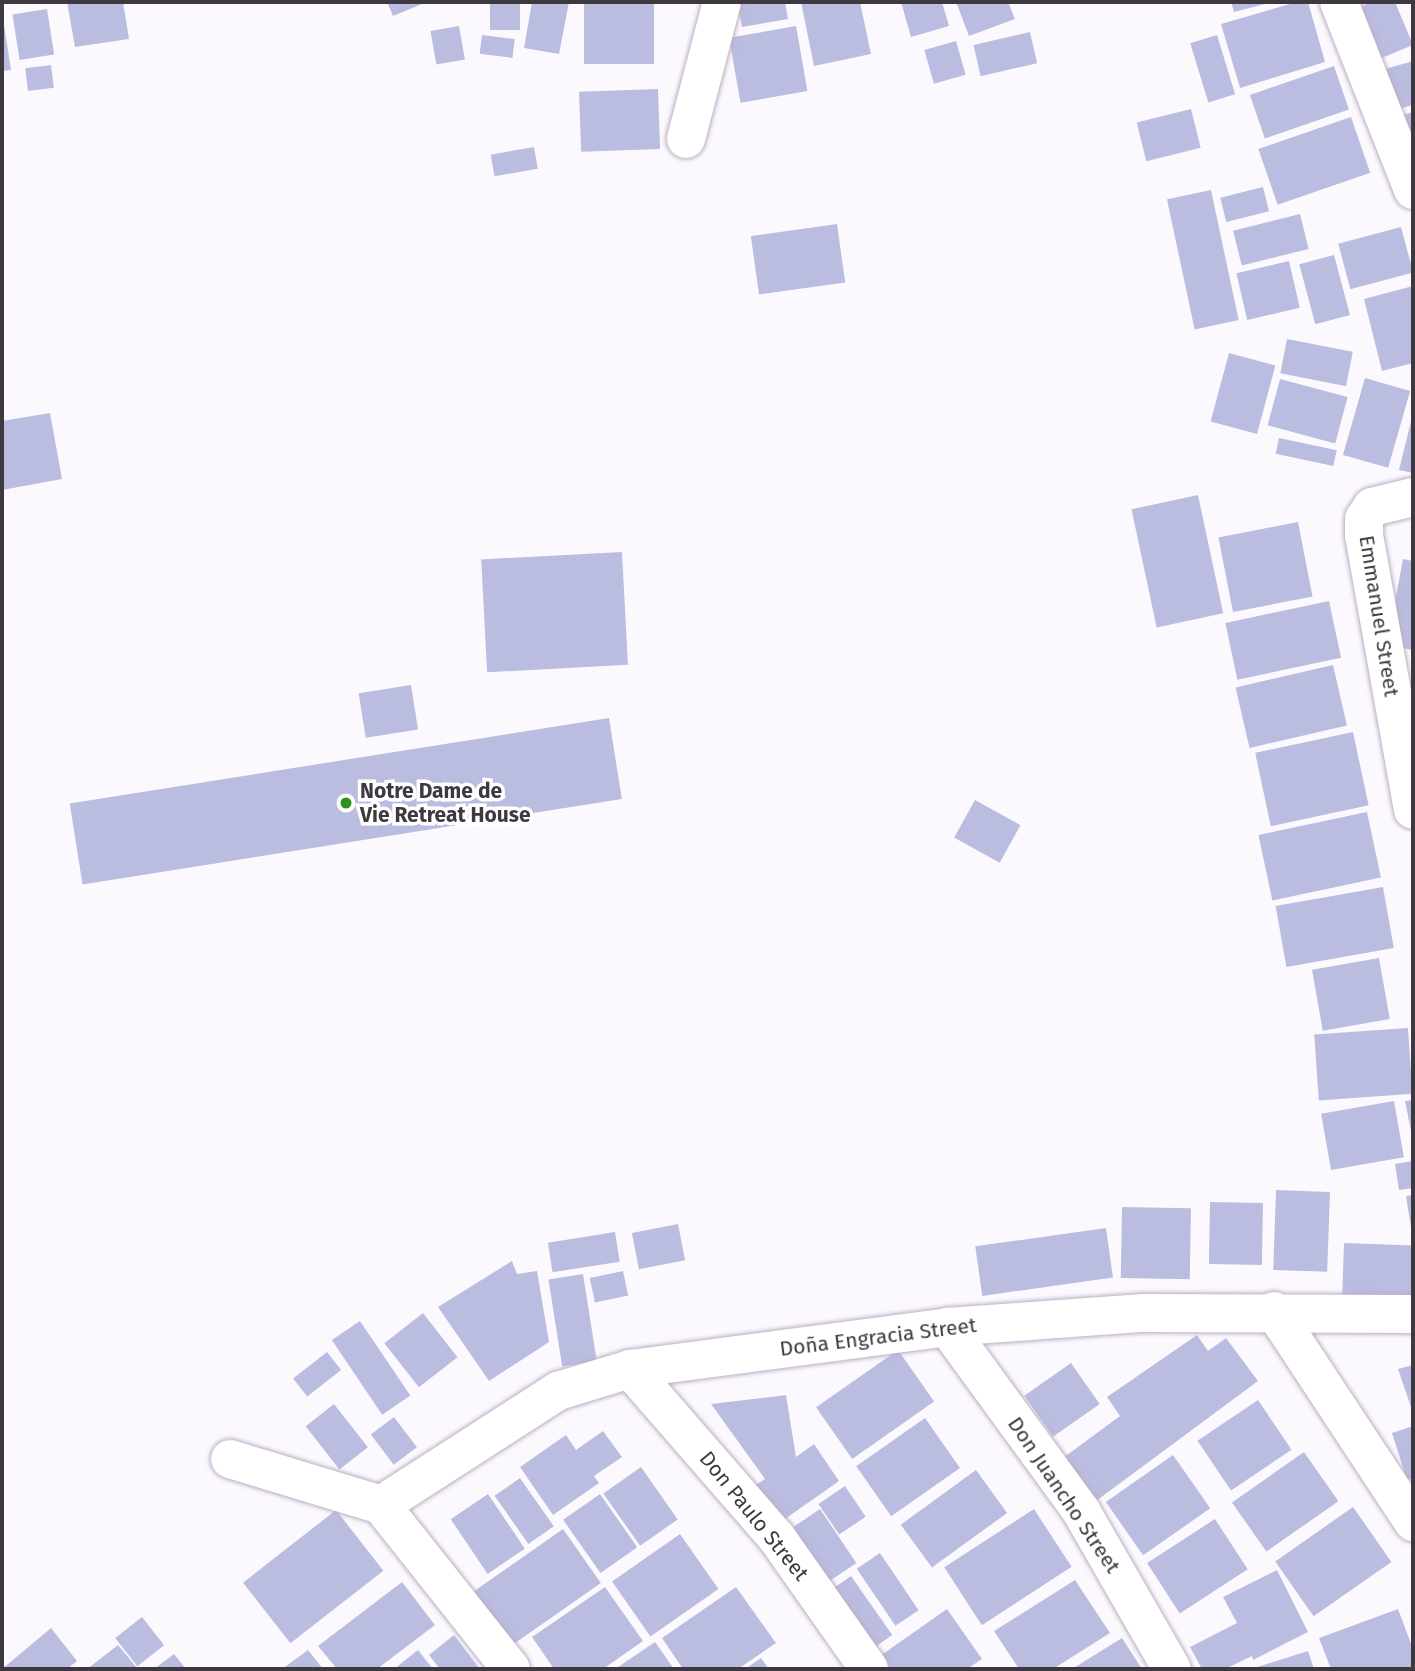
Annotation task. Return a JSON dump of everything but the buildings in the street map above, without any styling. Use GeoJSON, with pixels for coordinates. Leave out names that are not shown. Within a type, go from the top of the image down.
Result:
{"type":"FeatureCollection","features":[{"type":"Feature","properties":{"kind":"street"},"geometry":{"type":"LineString","coordinates":[[686,139],[722,2]]}},
{"type":"Feature","properties":{"kind":"street"},"geometry":{"type":"LineString","coordinates":[[1339,2],[1413,190]]}},
{"type":"Feature","properties":{"kind":"street","name":"Emmanuel Street"},"geometry":{"type":"LineString","coordinates":[[1413,497],[1373,507],[1364,519],[1364,535],[1408,760],[1413,810]]}},
{"type":"Feature","properties":{"kind":"street"},"geometry":{"type":"LineString","coordinates":[[1274,1311],[1413,1522]]}},
{"type":"Feature","properties":{"kind":"street","name":"Doña Engracia Street"},"geometry":{"type":"LineString","coordinates":[[381,1505],[558,1391],[630,1369],[947,1327],[1144,1313],[1274,1311],[1413,1314]]}},
{"type":"Feature","properties":{"kind":"street","name":"Don Juancho Street"},"geometry":{"type":"LineString","coordinates":[[947,1327],[1080,1511],[1172,1669]]}},
{"type":"Feature","properties":{"kind":"street","name":"Don Paulo Street"},"geometry":{"type":"LineString","coordinates":[[630,1369],[776,1538],[869,1669]]}},
{"type":"Feature","properties":{"kind":"street"},"geometry":{"type":"LineString","coordinates":[[230,1459],[381,1505],[511,1669]]}},
{"type":"Feature","properties":{"kind":"place","name":"Notre Dame de Vie Retreat House"},"geometry":{"type":"Point","coordinates":[346,803]}}]}
